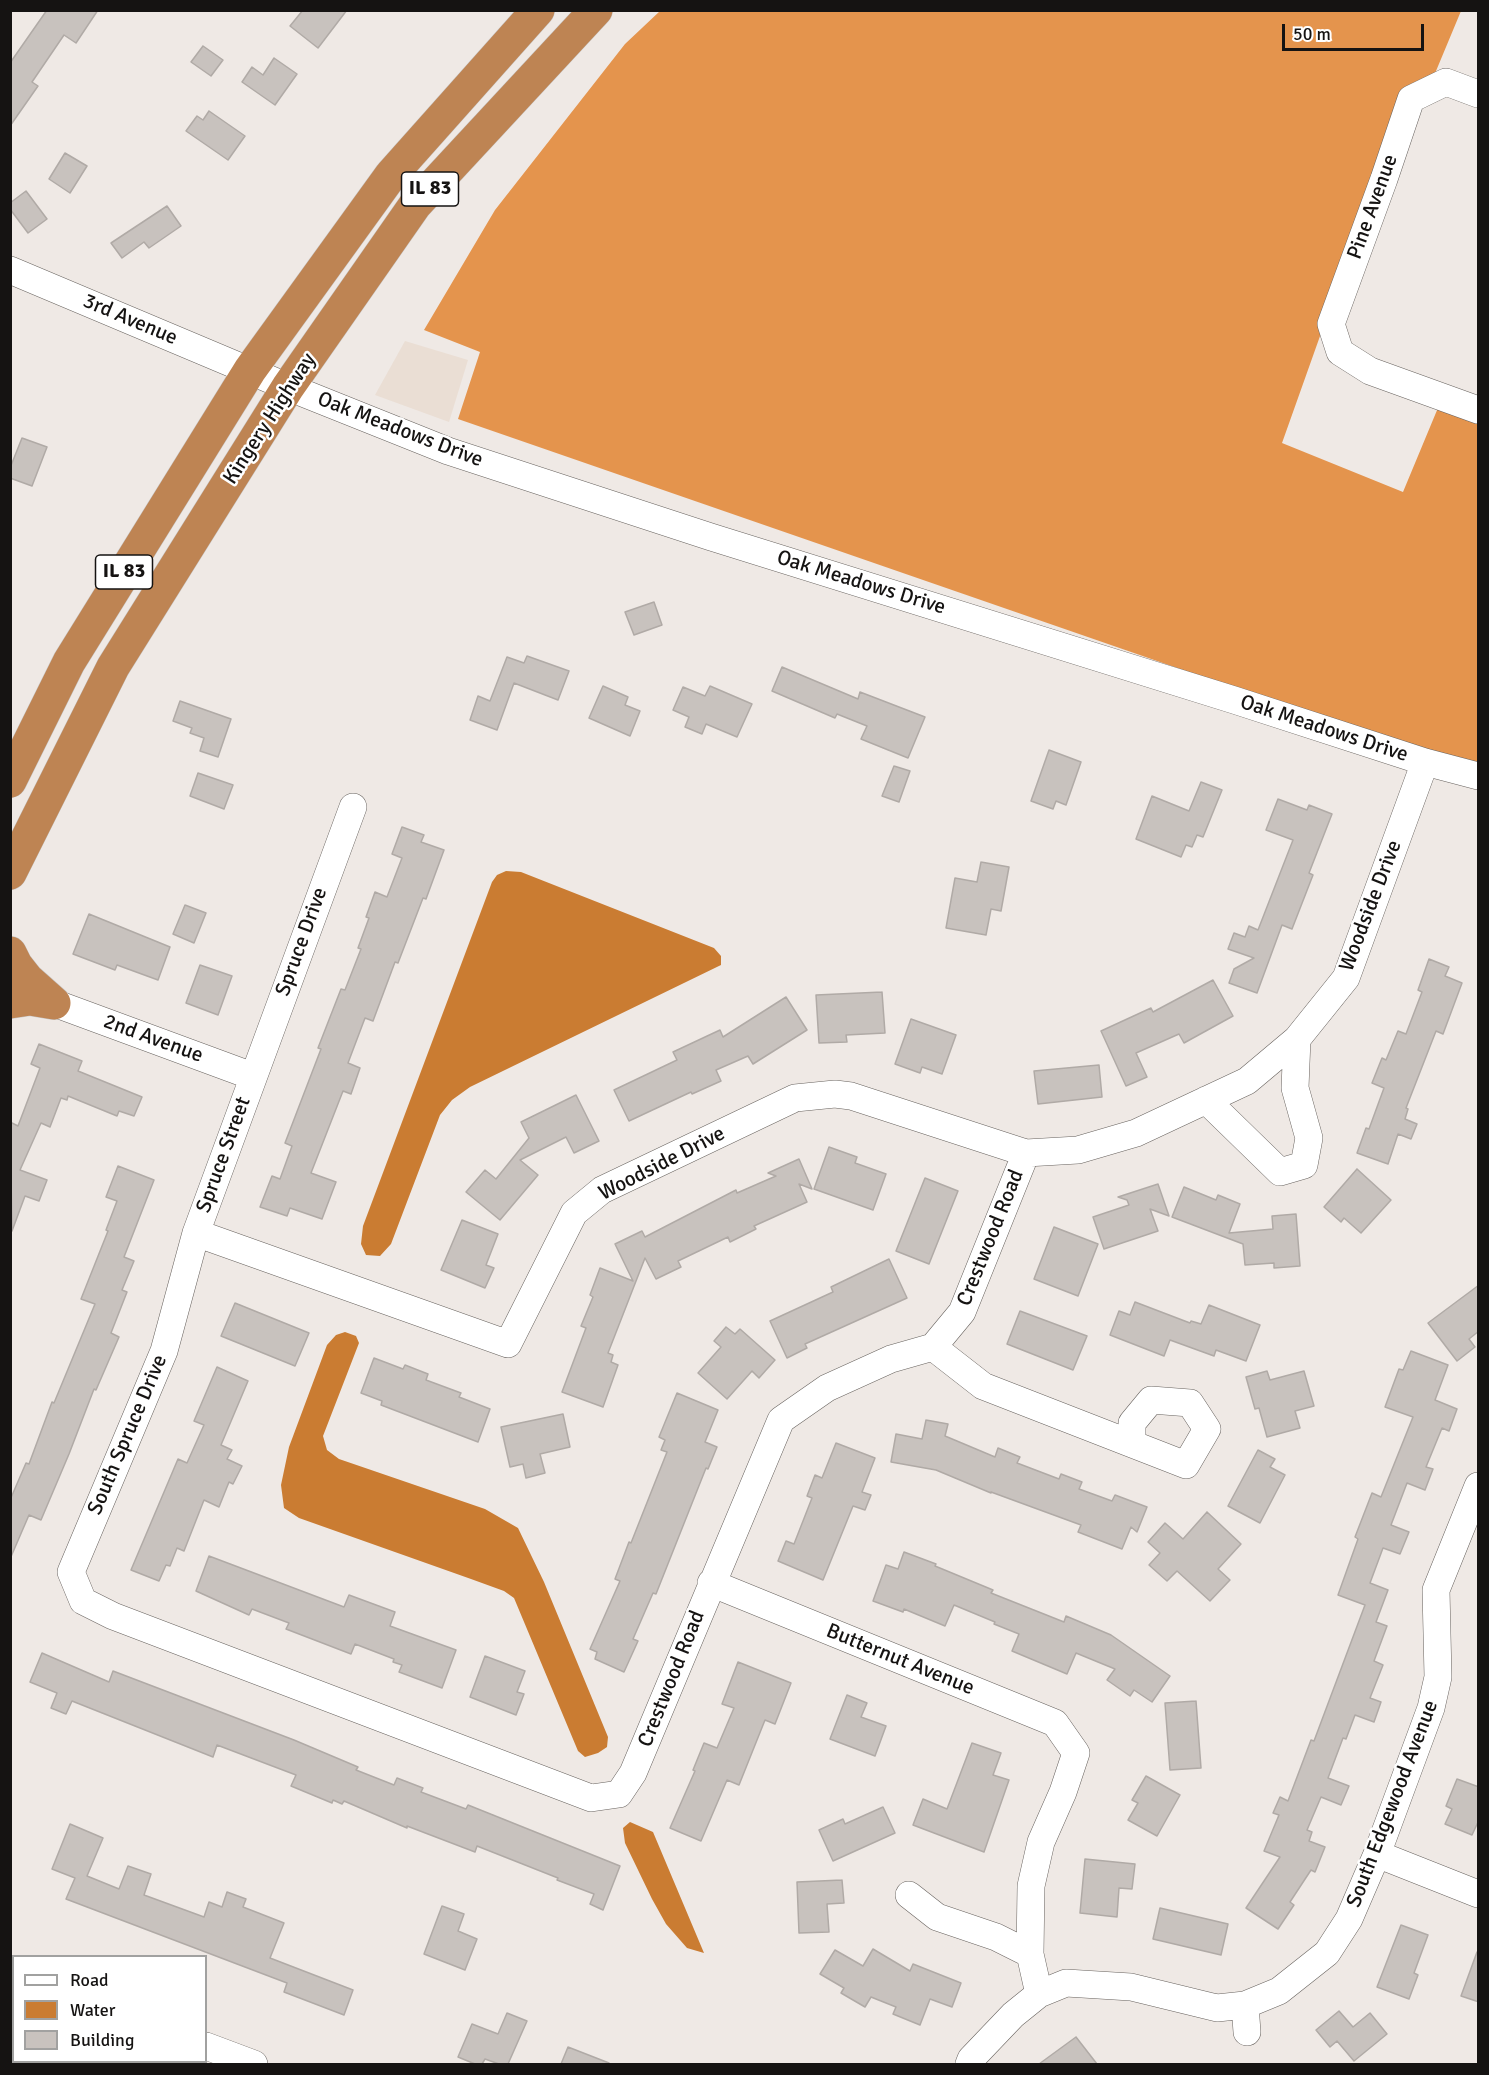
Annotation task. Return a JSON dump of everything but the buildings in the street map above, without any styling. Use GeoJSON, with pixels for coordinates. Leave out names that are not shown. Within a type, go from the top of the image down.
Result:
{"type":"FeatureCollection","features":[{"type":"Feature","properties":{"kind":"highway","name":"Kingery Highway"},"geometry":{"type":"LineString","coordinates":[[10,781],[69,662],[250,370],[391,175],[538,10]]}},
{"type":"Feature","properties":{"kind":"highway","name":"Kingery Highway"},"geometry":{"type":"LineString","coordinates":[[10,873],[113,667],[288,387],[416,205],[596,10]]}},
{"type":"Feature","properties":{"kind":"highway"},"geometry":{"type":"LineString","coordinates":[[10,953],[27,979],[54,1002]]}},
{"type":"Feature","properties":{"kind":"highway"},"geometry":{"type":"LineString","coordinates":[[10,1002],[30,999],[54,1002]]}},
{"type":"Feature","properties":{"kind":"street","name":"Pine Avenue"},"geometry":{"type":"LineString","coordinates":[[1479,94],[1446,82],[1411,99],[1331,324],[1340,352],[1370,371],[1479,410]]}},
{"type":"Feature","properties":{"kind":"street","name":"3rd Avenue"},"geometry":{"type":"LineString","coordinates":[[10,270],[250,370]]}},
{"type":"Feature","properties":{"kind":"street","name":"Oak Meadows Drive"},"geometry":{"type":"LineString","coordinates":[[250,370],[448,451],[721,540],[1250,704],[1425,762],[1479,776]]}},
{"type":"Feature","properties":{"kind":"street","name":"Woodside Drive"},"geometry":{"type":"LineString","coordinates":[[196,1233],[508,1344],[574,1213],[602,1190],[795,1098],[851,1096],[1026,1153],[1078,1150],[1136,1133],[1247,1081],[1297,1040],[1346,978],[1425,762]]}},
{"type":"Feature","properties":{"kind":"street","name":"Spruce Drive"},"geometry":{"type":"LineString","coordinates":[[252,1076],[352,807]]}},
{"type":"Feature","properties":{"kind":"street","name":"2nd Avenue"},"geometry":{"type":"LineString","coordinates":[[54,1002],[252,1076]]}},
{"type":"Feature","properties":{"kind":"street"},"geometry":{"type":"LineString","coordinates":[[1206,1100],[1280,1172],[1304,1165],[1308,1138],[1295,1088],[1297,1040]]}},
{"type":"Feature","properties":{"kind":"street","name":"Spruce Street"},"geometry":{"type":"LineString","coordinates":[[196,1233],[252,1076]]}},
{"type":"Feature","properties":{"kind":"street","name":"Crestwood Road"},"geometry":{"type":"LineString","coordinates":[[112,1616],[591,1798],[619,1794],[633,1773],[781,1420],[827,1388],[891,1359],[933,1347],[962,1312],[1026,1153]]}},
{"type":"Feature","properties":{"kind":"street","name":"South Spruce Drive"},"geometry":{"type":"LineString","coordinates":[[112,1616],[83,1600],[71,1572],[164,1351],[196,1233]]}},
{"type":"Feature","properties":{"kind":"street"},"geometry":{"type":"LineString","coordinates":[[933,1347],[983,1386],[1132,1443]]}},
{"type":"Feature","properties":{"kind":"street","name":"South Edgewood Avenue"},"geometry":{"type":"LineString","coordinates":[[969,2064],[971,2059],[1013,2015],[1039,1994],[1066,1983],[1131,1988],[1217,2008],[1245,2005],[1279,1991],[1327,1953],[1349,1919],[1377,1854],[1431,1708],[1438,1677],[1436,1590],[1479,1486]]}},
{"type":"Feature","properties":{"kind":"street","name":"Butternut Avenue"},"geometry":{"type":"LineString","coordinates":[[711,1583],[1055,1723],[1076,1753],[1063,1792],[1041,1842],[1031,1886],[1030,1954]]}},
{"type":"Feature","properties":{"kind":"street"},"geometry":{"type":"LineString","coordinates":[[1377,1854],[1479,1894]]}},
{"type":"Feature","properties":{"kind":"street"},"geometry":{"type":"LineString","coordinates":[[909,1895],[937,1917],[996,1937],[1030,1954],[1039,1994]]}},
{"type":"Feature","properties":{"kind":"street"},"geometry":{"type":"LineString","coordinates":[[1245,2005],[1247,2032]]}},
{"type":"Feature","properties":{"kind":"street"},"geometry":{"type":"LineString","coordinates":[[207,2046],[254,2064]]}},
{"type":"Feature","properties":{"kind":"shaded area"},"geometry":{"type":"Polygon","coordinates":[[[660,11],[1461,11],[1431,83],[1405,97],[1282,443],[1403,492],[1440,403],[1478,418],[1478,767],[1264,698],[458,419],[480,352],[424,330],[495,210],[625,44],[660,11]]]}},
{"type":"Feature","properties":{"kind":"shaded area"},"geometry":{"type":"Polygon","coordinates":[[[405,341],[468,360],[449,422],[375,395],[405,341]]]}},
{"type":"Feature","properties":{"kind":"water"},"geometry":{"type":"Polygon","coordinates":[[[506,871],[521,872],[714,948],[721,956],[721,965],[470,1087],[452,1100],[440,1115],[391,1244],[380,1256],[366,1255],[361,1244],[363,1226],[492,882],[497,875],[506,871]]]}},
{"type":"Feature","properties":{"kind":"water"},"geometry":{"type":"Polygon","coordinates":[[[345,1332],[356,1336],[359,1343],[323,1436],[327,1450],[339,1459],[485,1509],[518,1528],[544,1582],[608,1737],[607,1747],[598,1753],[585,1757],[578,1751],[514,1598],[504,1591],[299,1518],[284,1508],[281,1485],[289,1447],[327,1345],[336,1335],[345,1332]]]}},
{"type":"Feature","properties":{"kind":"water"},"geometry":{"type":"Polygon","coordinates":[[[630,1822],[653,1832],[704,1953],[687,1948],[666,1924],[625,1843],[623,1828],[630,1822]]]}}]}
